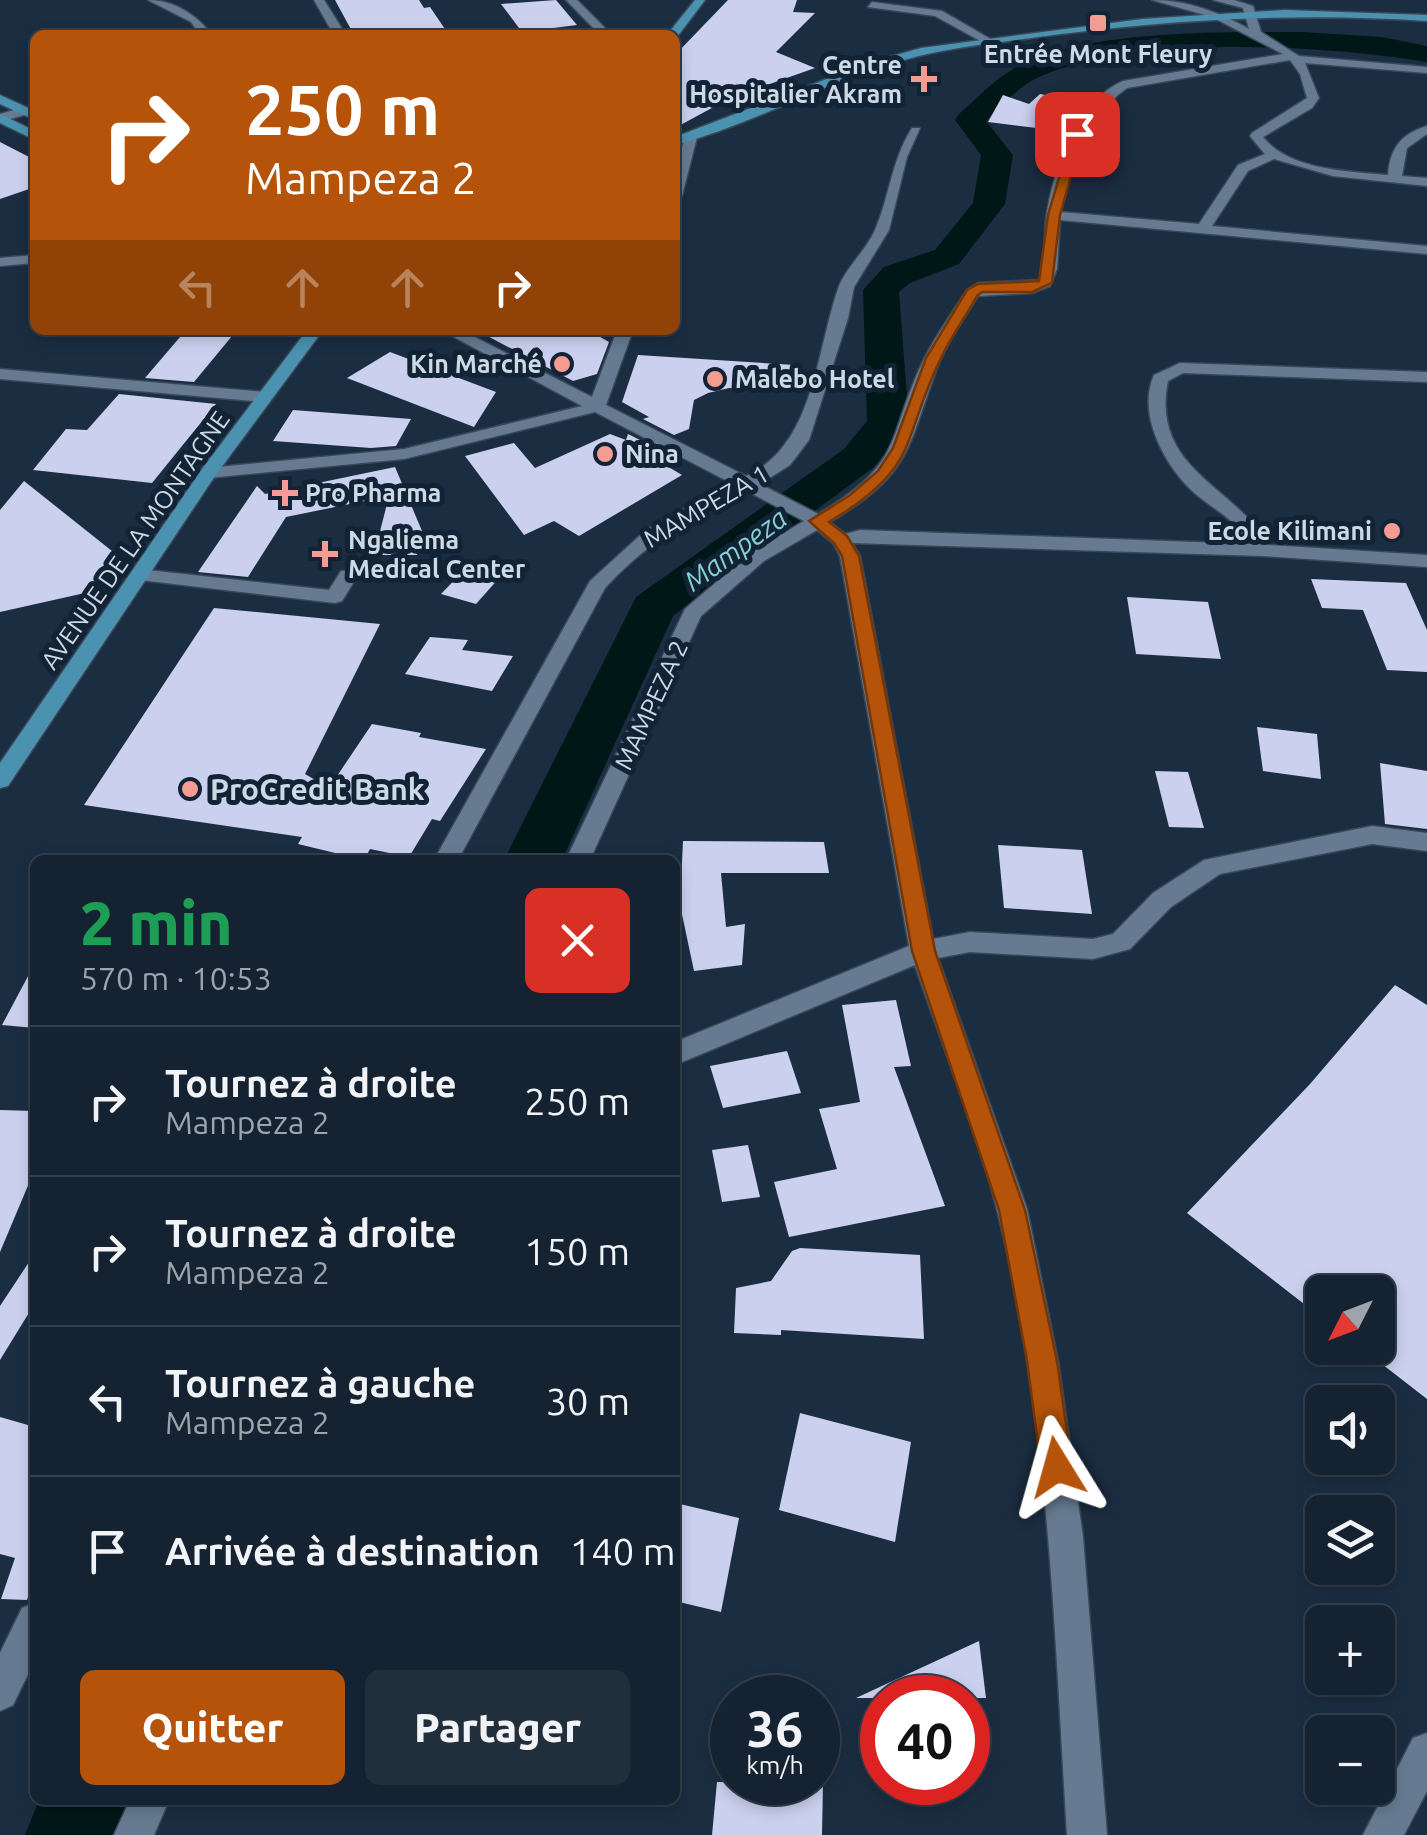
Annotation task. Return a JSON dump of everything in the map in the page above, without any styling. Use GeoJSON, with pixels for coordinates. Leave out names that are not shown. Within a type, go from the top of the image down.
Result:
{"type":"FeatureCollection","features":[{"type":"Feature","properties":{"kind":"main road"},"geometry":{"type":"LineString","coordinates":[[677,30],[700,0]]}},
{"type":"Feature","properties":{"kind":"main road"},"geometry":{"type":"LineString","coordinates":[[1239,2],[1427,18]]}},
{"type":"Feature","properties":{"kind":"main road"},"geometry":{"type":"LineString","coordinates":[[1156,21],[1251,32],[1302,11]]}},
{"type":"Feature","properties":{"kind":"main road"},"geometry":{"type":"LineString","coordinates":[[680,141],[900,57],[988,41],[1156,21],[1216,15],[1341,12]]}},
{"type":"Feature","properties":{"kind":"main road"},"geometry":{"type":"LineString","coordinates":[[0,99],[30,114]]}},
{"type":"Feature","properties":{"kind":"main road"},"geometry":{"type":"LineString","coordinates":[[0,118],[30,133]]}},
{"type":"Feature","properties":{"kind":"main road","name":"AVENUE DE LA MONTAGNE"},"geometry":{"type":"LineString","coordinates":[[0,780],[208,473],[310,335]]}},
{"type":"Feature","properties":{"kind":"street"},"geometry":{"type":"LineString","coordinates":[[152,0],[195,20],[202,30]]}},
{"type":"Feature","properties":{"kind":"street"},"geometry":{"type":"LineString","coordinates":[[330,0],[320,1],[337,30]]}},
{"type":"Feature","properties":{"kind":"street"},"geometry":{"type":"LineString","coordinates":[[571,0],[601,30]]}},
{"type":"Feature","properties":{"kind":"street"},"geometry":{"type":"LineString","coordinates":[[1157,0],[1216,15],[1251,32],[1292,55],[1309,75],[1313,98],[1302,110],[1256,136],[1271,156],[1314,169],[1427,182]]}},
{"type":"Feature","properties":{"kind":"street"},"geometry":{"type":"LineString","coordinates":[[1218,0],[1248,6],[1251,32]]}},
{"type":"Feature","properties":{"kind":"street"},"geometry":{"type":"LineString","coordinates":[[872,5],[938,13],[988,41]]}},
{"type":"Feature","properties":{"kind":"street"},"geometry":{"type":"LineString","coordinates":[[1292,55],[1427,70]]}},
{"type":"Feature","properties":{"kind":"street","name":"MAMPEZA 2"},"geometry":{"type":"LineString","coordinates":[[580,855],[692,613],[758,557],[820,524],[884,474],[901,448],[934,358],[972,293],[978,288],[1032,288],[1045,283],[1054,215],[1077,134],[1116,88],[1292,55]]}},
{"type":"Feature","properties":{"kind":"street"},"geometry":{"type":"LineString","coordinates":[[0,118],[30,114]]}},
{"type":"Feature","properties":{"kind":"street"},"geometry":{"type":"LineString","coordinates":[[1395,179],[1395,156],[1400,146],[1414,134],[1427,130]]}},
{"type":"Feature","properties":{"kind":"street","name":"MAMPEZA 1"},"geometry":{"type":"LineString","coordinates":[[449,855],[597,585],[640,543],[749,487],[784,461],[800,440],[846,288],[882,230],[901,157],[916,131]]}},
{"type":"Feature","properties":{"kind":"street"},"geometry":{"type":"LineString","coordinates":[[680,179],[692,137]]}},
{"type":"Feature","properties":{"kind":"street"},"geometry":{"type":"LineString","coordinates":[[1204,227],[1243,168],[1271,156]]}},
{"type":"Feature","properties":{"kind":"street"},"geometry":{"type":"LineString","coordinates":[[1054,215],[1427,250]]}},
{"type":"Feature","properties":{"kind":"street"},"geometry":{"type":"LineString","coordinates":[[0,262],[30,259]]}},
{"type":"Feature","properties":{"kind":"street"},"geometry":{"type":"LineString","coordinates":[[458,335],[820,524],[860,536],[1263,550],[1427,560]]}},
{"type":"Feature","properties":{"kind":"street"},"geometry":{"type":"LineString","coordinates":[[597,408],[623,335]]}},
{"type":"Feature","properties":{"kind":"street"},"geometry":{"type":"LineString","coordinates":[[1263,550],[1243,520],[1201,489],[1176,461],[1158,410],[1156,390],[1160,378],[1180,368],[1427,376]]}},
{"type":"Feature","properties":{"kind":"street"},"geometry":{"type":"LineString","coordinates":[[0,374],[265,397]]}},
{"type":"Feature","properties":{"kind":"street"},"geometry":{"type":"LineString","coordinates":[[208,473],[404,454],[597,408]]}},
{"type":"Feature","properties":{"kind":"street"},"geometry":{"type":"LineString","coordinates":[[820,524],[850,556],[923,951],[1012,1210],[1042,1361],[1066,1537],[1087,1835]]}},
{"type":"Feature","properties":{"kind":"street"},"geometry":{"type":"LineString","coordinates":[[139,574],[335,598],[348,576]]}},
{"type":"Feature","properties":{"kind":"street"},"geometry":{"type":"LineString","coordinates":[[680,1052],[923,951],[970,942],[1093,949],[1122,942],[1162,900],[1213,866],[1372,835],[1427,842]]}},
{"type":"Feature","properties":{"kind":"street"},"geometry":{"type":"LineString","coordinates":[[0,1692],[30,1631]]}},
{"type":"Feature","properties":{"kind":"street"},"geometry":{"type":"LineString","coordinates":[[1383,1835],[1427,1752]]}},
{"type":"Feature","properties":{"kind":"street"},"geometry":{"type":"LineString","coordinates":[[134,1835],[148,1805]]}},
{"type":"Feature","properties":{"kind":"building"},"geometry":{"type":"Polygon","coordinates":[[[335,0],[419,0],[424,8],[430,7],[446,30],[351,30],[335,0]]]}},
{"type":"Feature","properties":{"kind":"building"},"geometry":{"type":"Polygon","coordinates":[[[556,0],[577,25],[520,30],[501,4],[556,0]]]}},
{"type":"Feature","properties":{"kind":"building"},"geometry":{"type":"Polygon","coordinates":[[[728,0],[797,0],[793,12],[815,13],[776,52],[815,68],[764,86],[756,84],[680,125],[680,50],[728,0]]]}},
{"type":"Feature","properties":{"kind":"building"},"geometry":{"type":"Polygon","coordinates":[[[1040,94],[1089,103],[1069,132],[988,122],[1003,95],[1029,104],[1040,94]]]}},
{"type":"Feature","properties":{"kind":"building"},"geometry":{"type":"Polygon","coordinates":[[[0,142],[30,157],[30,189],[0,199],[0,142]]]}},
{"type":"Feature","properties":{"kind":"building"},"geometry":{"type":"Polygon","coordinates":[[[182,335],[233,335],[194,382],[145,378],[182,335]]]}},
{"type":"Feature","properties":{"kind":"building"},"geometry":{"type":"Polygon","coordinates":[[[486,335],[597,335],[609,342],[597,374],[573,381],[486,335]]]}},
{"type":"Feature","properties":{"kind":"building"},"geometry":{"type":"Polygon","coordinates":[[[390,352],[496,392],[474,427],[347,378],[390,352]]]}},
{"type":"Feature","properties":{"kind":"building"},"geometry":{"type":"Polygon","coordinates":[[[638,355],[794,365],[792,391],[729,388],[708,393],[694,400],[689,429],[674,435],[643,419],[649,417],[622,402],[638,355]]]}},
{"type":"Feature","properties":{"kind":"building"},"geometry":{"type":"Polygon","coordinates":[[[119,394],[216,404],[152,483],[33,470],[66,429],[87,430],[119,394]]]}},
{"type":"Feature","properties":{"kind":"building"},"geometry":{"type":"Polygon","coordinates":[[[293,410],[411,419],[396,446],[371,448],[273,441],[293,410]]]}},
{"type":"Feature","properties":{"kind":"building"},"geometry":{"type":"Polygon","coordinates":[[[610,434],[626,440],[628,434],[650,445],[640,450],[682,475],[579,536],[554,521],[524,535],[465,456],[514,443],[535,468],[610,434]]]}},
{"type":"Feature","properties":{"kind":"building"},"geometry":{"type":"Polygon","coordinates":[[[395,467],[422,531],[417,555],[374,555],[389,496],[286,517],[248,577],[198,572],[257,486],[265,494],[395,467]]]}},
{"type":"Feature","properties":{"kind":"building"},"geometry":{"type":"Polygon","coordinates":[[[24,481],[117,555],[85,593],[0,612],[0,510],[24,481]]]}},
{"type":"Feature","properties":{"kind":"building"},"geometry":{"type":"Polygon","coordinates":[[[465,569],[500,577],[476,604],[441,594],[465,569]]]}},
{"type":"Feature","properties":{"kind":"building"},"geometry":{"type":"Polygon","coordinates":[[[1311,579],[1406,583],[1427,630],[1427,672],[1387,670],[1363,610],[1322,608],[1311,579]]]}},
{"type":"Feature","properties":{"kind":"building"},"geometry":{"type":"Polygon","coordinates":[[[1127,597],[1208,602],[1221,659],[1136,654],[1127,597]]]}},
{"type":"Feature","properties":{"kind":"building"},"geometry":{"type":"Polygon","coordinates":[[[214,608],[380,624],[305,774],[329,788],[372,724],[486,749],[440,821],[432,819],[410,855],[370,849],[367,855],[343,855],[298,844],[302,837],[84,805],[214,608]]]}},
{"type":"Feature","properties":{"kind":"building"},"geometry":{"type":"Polygon","coordinates":[[[430,637],[468,640],[462,650],[513,656],[492,691],[405,674],[430,637]]]}},
{"type":"Feature","properties":{"kind":"building"},"geometry":{"type":"Polygon","coordinates":[[[1257,727],[1317,734],[1321,779],[1263,771],[1257,727]]]}},
{"type":"Feature","properties":{"kind":"building"},"geometry":{"type":"Polygon","coordinates":[[[1380,763],[1427,771],[1427,829],[1385,824],[1380,763]]]}},
{"type":"Feature","properties":{"kind":"building"},"geometry":{"type":"Polygon","coordinates":[[[1155,771],[1188,772],[1204,828],[1169,827],[1155,771]]]}},
{"type":"Feature","properties":{"kind":"building"},"geometry":{"type":"Polygon","coordinates":[[[683,841],[824,842],[829,873],[721,873],[726,927],[745,924],[742,965],[694,971],[680,905],[683,841]]]}},
{"type":"Feature","properties":{"kind":"building"},"geometry":{"type":"Polygon","coordinates":[[[998,845],[1082,850],[1092,914],[1004,908],[998,845]]]}},
{"type":"Feature","properties":{"kind":"building"},"geometry":{"type":"Polygon","coordinates":[[[30,972],[30,1028],[2,1025],[30,972]]]}},
{"type":"Feature","properties":{"kind":"building"},"geometry":{"type":"Polygon","coordinates":[[[1395,985],[1427,1005],[1427,1399],[1383,1365],[1395,1365],[1395,1275],[1305,1275],[1305,1305],[1187,1213],[1310,1084],[1395,985]]]}},
{"type":"Feature","properties":{"kind":"building"},"geometry":{"type":"Polygon","coordinates":[[[896,1000],[911,1066],[894,1067],[945,1206],[789,1237],[774,1182],[837,1169],[819,1109],[860,1102],[842,1005],[896,1000]]]}},
{"type":"Feature","properties":{"kind":"building"},"geometry":{"type":"Polygon","coordinates":[[[787,1051],[801,1093],[723,1108],[710,1066],[787,1051]]]}},
{"type":"Feature","properties":{"kind":"building"},"geometry":{"type":"Polygon","coordinates":[[[0,1110],[30,1111],[30,1181],[0,1252],[0,1110]]]}},
{"type":"Feature","properties":{"kind":"building"},"geometry":{"type":"Polygon","coordinates":[[[748,1145],[760,1197],[722,1202],[712,1150],[748,1145]]]}},
{"type":"Feature","properties":{"kind":"building"},"geometry":{"type":"Polygon","coordinates":[[[800,1248],[920,1255],[924,1339],[781,1330],[781,1335],[734,1333],[736,1288],[771,1281],[792,1251],[800,1248]]]}},
{"type":"Feature","properties":{"kind":"building"},"geometry":{"type":"Polygon","coordinates":[[[30,1261],[30,1311],[0,1360],[0,1306],[30,1261]]]}},
{"type":"Feature","properties":{"kind":"building"},"geometry":{"type":"Polygon","coordinates":[[[800,1413],[911,1442],[895,1542],[779,1510],[800,1413]]]}},
{"type":"Feature","properties":{"kind":"building"},"geometry":{"type":"Polygon","coordinates":[[[0,1417],[30,1426],[27,1600],[1,1599],[15,1558],[0,1554],[0,1417]]]}},
{"type":"Feature","properties":{"kind":"building"},"geometry":{"type":"Polygon","coordinates":[[[680,1504],[739,1518],[721,1612],[680,1602],[680,1504]]]}},
{"type":"Feature","properties":{"kind":"building"},"geometry":{"type":"Polygon","coordinates":[[[979,1641],[983,1675],[906,1675],[979,1641]]]}},
{"type":"Feature","properties":{"kind":"building"},"geometry":{"type":"Polygon","coordinates":[[[715,1805],[823,1805],[822,1835],[712,1835],[715,1805]]]}},
{"type":"Feature","properties":{"kind":"waterway","name":"Mampeza"},"geometry":{"type":"LineString","coordinates":[[535,855],[653,608],[859,458],[888,423],[881,290],[897,275],[947,257],[989,204],[997,155],[970,120],[998,93],[1030,71],[1063,60],[1152,45],[1302,40],[1382,45],[1427,54]]}},
{"type":"Feature","properties":{"kind":"waterway","name":"Mampeza"},"geometry":{"type":"LineString","coordinates":[[72,1835],[87,1805]]}},
{"type":"Feature","properties":{"kind":"place","name":"Entrée Mont Fleury"},"geometry":{"type":"Point","coordinates":[1098,23]}},
{"type":"Feature","properties":{"kind":"place","name":"Centre Hospitalier Akram"},"geometry":{"type":"Point","coordinates":[924,79]}},
{"type":"Feature","properties":{"kind":"place","name":"Kin Marché"},"geometry":{"type":"Point","coordinates":[562,364]}},
{"type":"Feature","properties":{"kind":"place","name":"Malebo Hotel"},"geometry":{"type":"Point","coordinates":[715,379]}},
{"type":"Feature","properties":{"kind":"place","name":"Nina"},"geometry":{"type":"Point","coordinates":[605,454]}},
{"type":"Feature","properties":{"kind":"place","name":"Pro Pharma"},"geometry":{"type":"Point","coordinates":[285,493]}},
{"type":"Feature","properties":{"kind":"place","name":"Ecole Kilimani"},"geometry":{"type":"Point","coordinates":[1392,531]}},
{"type":"Feature","properties":{"kind":"place","name":"Ngaliema Medical Center"},"geometry":{"type":"Point","coordinates":[325,554]}},
{"type":"Feature","properties":{"kind":"place","name":"ProCredit Bank"},"geometry":{"type":"Point","coordinates":[190,789]}},
{"type":"Feature","properties":{"kind":"route"},"geometry":{"type":"LineString","coordinates":[[1057,1467],[1042,1361],[1012,1210],[923,951],[850,556],[841,540],[818,521],[856,499],[884,474],[901,448],[934,358],[972,293],[978,288],[1032,288],[1045,283],[1054,215],[1077,134]]}}]}
